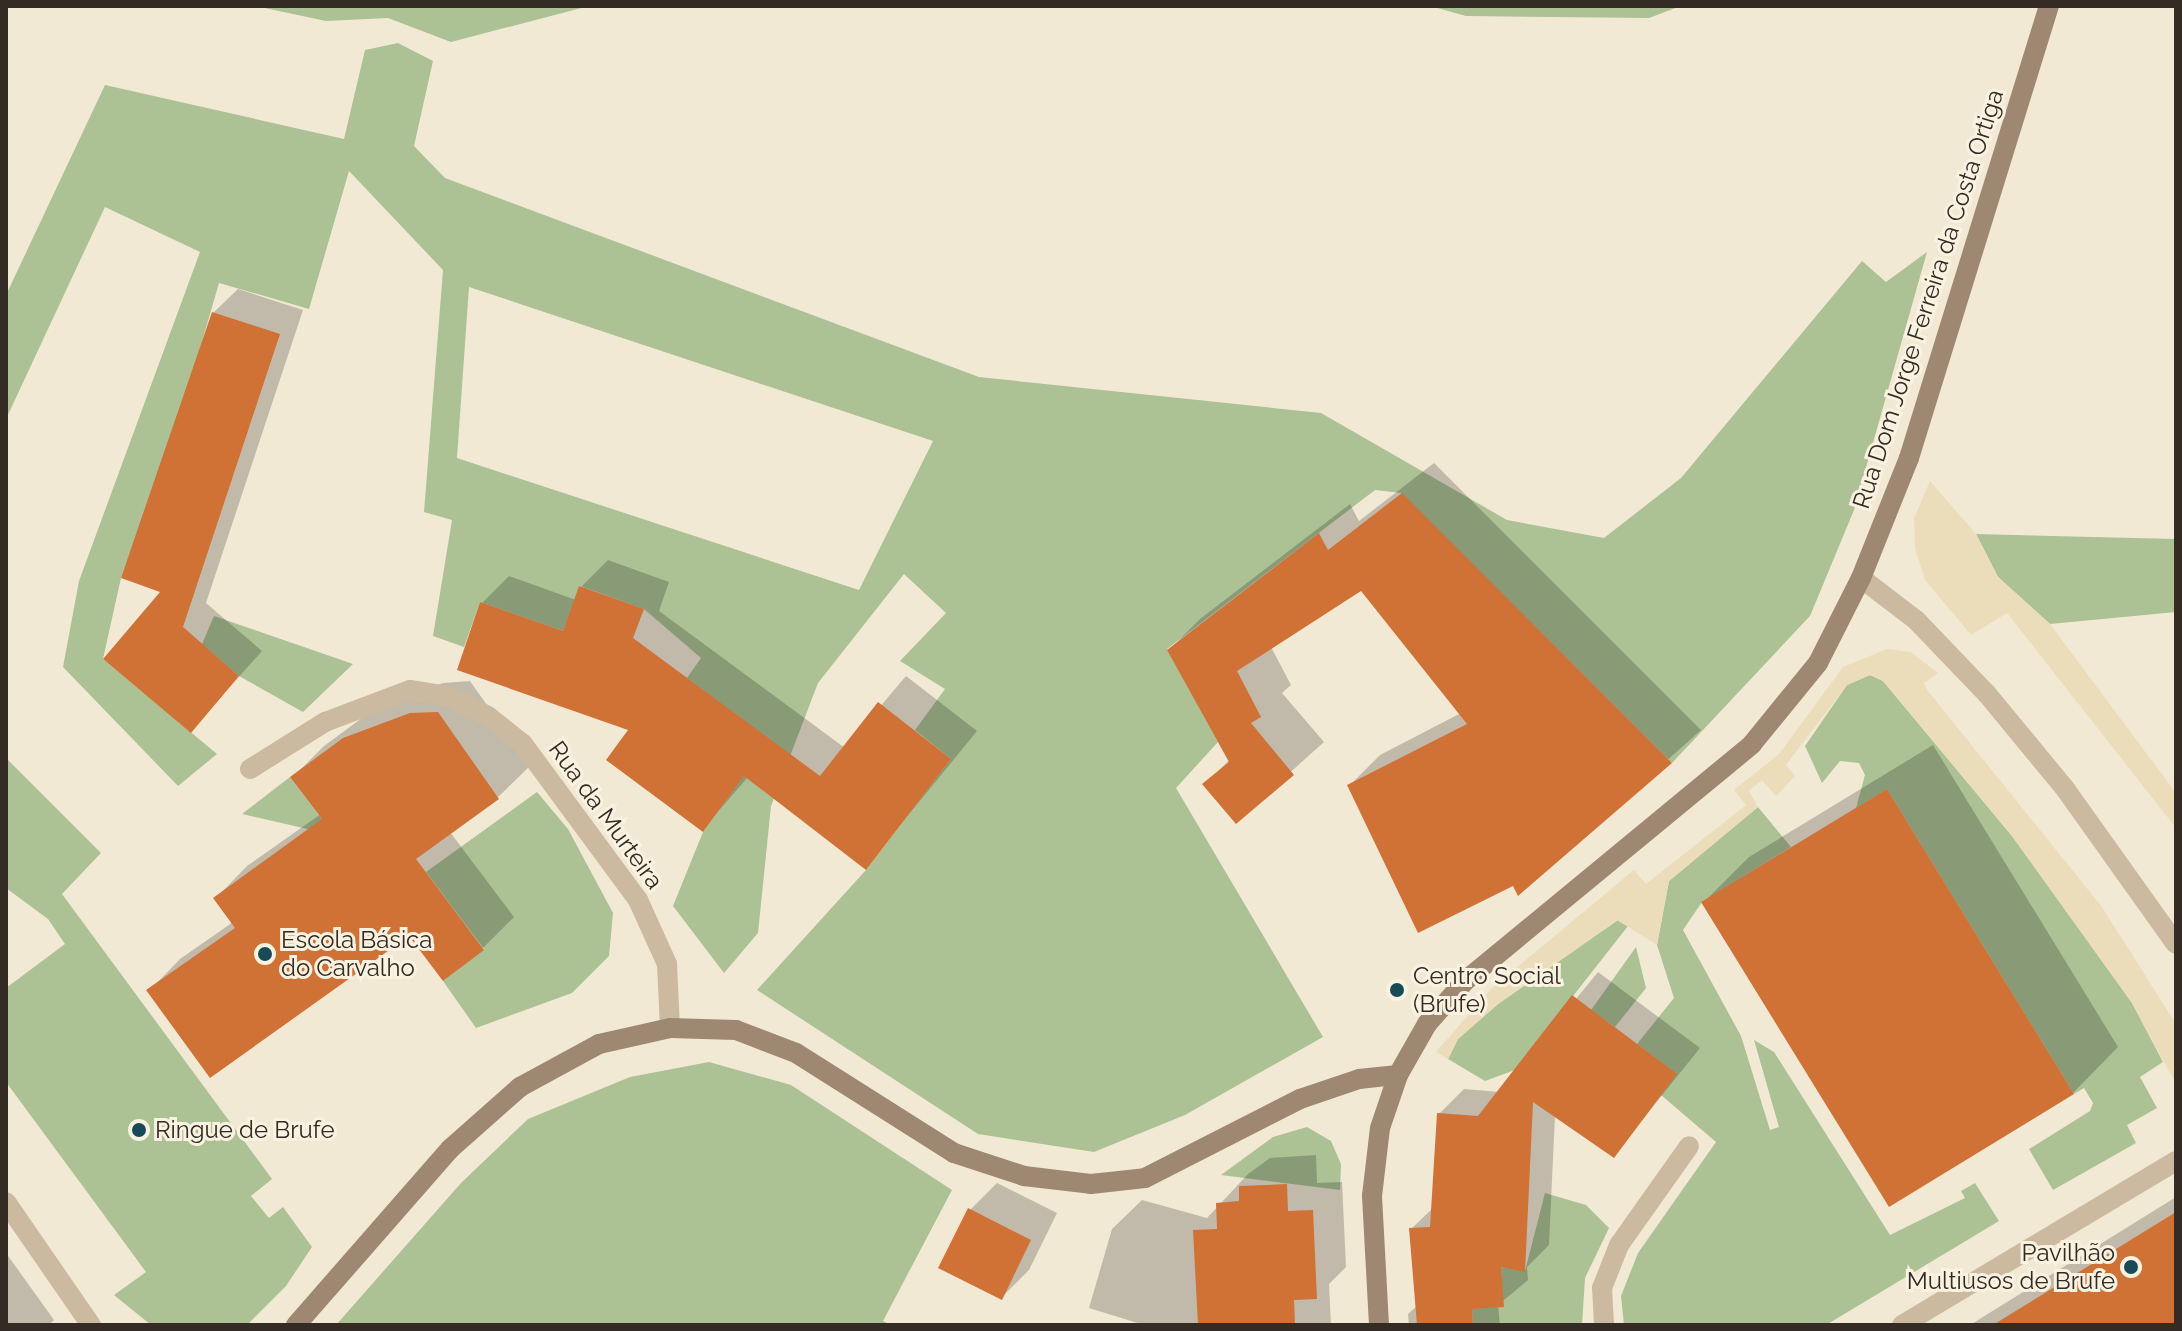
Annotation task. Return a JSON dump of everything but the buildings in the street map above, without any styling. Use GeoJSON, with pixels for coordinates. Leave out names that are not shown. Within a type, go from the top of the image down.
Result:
{"type":"FeatureCollection","features":[{"type":"Feature","properties":{"kind":"street","name":"Rua Dom Jorge Ferreira da Costa Ortiga"},"geometry":{"type":"LineString","coordinates":[[1379,1325],[1372,1196],[1380,1128],[1398,1075],[1427,1024],[1465,981],[1752,744],[1818,663],[1861,578],[1909,458],[2049,6]]}},
{"type":"Feature","properties":{"kind":"street"},"geometry":{"type":"LineString","coordinates":[[1861,578],[1916,620],[1987,694],[2066,790],[2176,944]]}},
{"type":"Feature","properties":{"kind":"street","name":"Rua da Murteira"},"geometry":{"type":"LineString","coordinates":[[250,769],[325,722],[410,690],[449,696],[488,716],[523,744],[566,797],[638,900],[667,964],[670,1028]]}},
{"type":"Feature","properties":{"kind":"street"},"geometry":{"type":"LineString","coordinates":[[296,1325],[450,1149],[520,1087],[599,1044],[670,1028],[736,1030],[796,1053],[954,1153],[1024,1176],[1091,1184],[1145,1178],[1300,1099],[1359,1079],[1398,1075]]}},
{"type":"Feature","properties":{"kind":"street"},"geometry":{"type":"LineString","coordinates":[[1604,1325],[1602,1288],[1619,1245],[1689,1146]]}},
{"type":"Feature","properties":{"kind":"street"},"geometry":{"type":"LineString","coordinates":[[1902,1325],[2176,1161]]}},
{"type":"Feature","properties":{"kind":"street"},"geometry":{"type":"LineString","coordinates":[[6,1202],[91,1325]]}},
{"type":"Feature","properties":{"kind":"green space"},"geometry":{"type":"Polygon","coordinates":[[[255,6],[589,6],[451,42],[388,18],[326,21],[255,6]]]}},
{"type":"Feature","properties":{"kind":"green space"},"geometry":{"type":"Polygon","coordinates":[[[1430,6],[1681,6],[1649,18],[1466,16],[1430,6]]]}},
{"type":"Feature","properties":{"kind":"green space"},"geometry":{"type":"Polygon","coordinates":[[[398,43],[433,61],[414,146],[445,178],[979,377],[1321,413],[1507,520],[1604,538],[1681,478],[1862,261],[1886,282],[1927,252],[1854,510],[1810,616],[1672,763],[1401,493],[1375,490],[1167,649],[1218,742],[1176,788],[1323,1037],[1185,1115],[1094,1152],[978,1134],[757,990],[866,870],[951,759],[915,730],[945,689],[900,661],[946,613],[904,574],[818,683],[771,806],[758,933],[724,973],[673,906],[703,832],[770,740],[687,678],[701,658],[644,609],[580,586],[563,631],[480,602],[464,647],[433,636],[452,520],[424,512],[443,270],[349,171],[309,309],[219,283],[185,400],[121,578],[103,659],[217,754],[178,786],[63,667],[79,581],[200,252],[105,207],[6,419],[6,295],[105,85],[344,139],[365,50],[398,43]],[[469,287],[457,458],[859,590],[933,441],[469,287]]]}},
{"type":"Feature","properties":{"kind":"green space"},"geometry":{"type":"Polygon","coordinates":[[[1976,534],[2176,539],[2176,612],[2050,624],[1998,577],[1976,534]]]}},
{"type":"Feature","properties":{"kind":"green space"},"geometry":{"type":"Polygon","coordinates":[[[214,616],[353,664],[303,712],[239,676],[202,644],[214,616]]]}},
{"type":"Feature","properties":{"kind":"green space"},"geometry":{"type":"Polygon","coordinates":[[[1870,675],[1883,681],[2012,836],[2132,1003],[2163,1062],[2140,1077],[2157,1108],[2127,1125],[2136,1143],[2053,1190],[2029,1149],[2090,1111],[2093,1103],[2084,1088],[2074,1094],[1887,789],[1856,808],[1865,775],[1859,763],[1840,761],[1822,783],[1805,746],[1847,685],[1870,675]]]}},
{"type":"Feature","properties":{"kind":"green space","name":"Ringue de Brufe"},"geometry":{"type":"Polygon","coordinates":[[[6,758],[101,853],[62,894],[272,1179],[251,1196],[269,1218],[283,1207],[312,1247],[286,1286],[247,1325],[151,1325],[114,1295],[146,1272],[6,1082],[6,988],[65,944],[48,919],[6,888],[6,758]]]}},
{"type":"Feature","properties":{"kind":"green space"},"geometry":{"type":"Polygon","coordinates":[[[290,777],[334,835],[242,814],[290,777]]]}},
{"type":"Feature","properties":{"kind":"green space"},"geometry":{"type":"Polygon","coordinates":[[[537,792],[568,829],[613,913],[609,956],[572,993],[476,1028],[443,981],[484,949],[426,872],[537,792]]]}},
{"type":"Feature","properties":{"kind":"green space"},"geometry":{"type":"Polygon","coordinates":[[[1758,807],[1791,847],[1702,902],[1683,930],[1741,1036],[1770,1130],[1779,1127],[1754,1040],[1774,1052],[1890,1235],[1965,1198],[1961,1191],[1975,1183],[1999,1221],[1826,1325],[1624,1325],[1621,1296],[1638,1253],[1716,1142],[1661,1095],[1676,1074],[1637,1044],[1674,998],[1657,945],[1669,881],[1758,807]]]}},
{"type":"Feature","properties":{"kind":"green space"},"geometry":{"type":"Polygon","coordinates":[[[1618,920],[1628,926],[1515,1070],[1485,1081],[1448,1059],[1458,1039],[1498,1004],[1618,920]]]}},
{"type":"Feature","properties":{"kind":"green space"},"geometry":{"type":"Polygon","coordinates":[[[1636,947],[1646,988],[1615,1027],[1591,1010],[1636,947]]]}},
{"type":"Feature","properties":{"kind":"green space"},"geometry":{"type":"Polygon","coordinates":[[[709,1062],[791,1085],[952,1190],[883,1321],[891,1325],[336,1325],[461,1183],[528,1119],[630,1077],[709,1062]]]}},
{"type":"Feature","properties":{"kind":"green space"},"geometry":{"type":"Polygon","coordinates":[[[1307,1127],[1331,1141],[1341,1164],[1340,1190],[1221,1175],[1273,1137],[1307,1127]]]}},
{"type":"Feature","properties":{"kind":"green space"},"geometry":{"type":"Polygon","coordinates":[[[1545,1193],[1586,1205],[1609,1228],[1585,1278],[1582,1325],[1473,1325],[1472,1309],[1503,1306],[1501,1267],[1525,1271],[1545,1193]]]}},
{"type":"Feature","properties":{"kind":"shaded area"},"geometry":{"type":"Polygon","coordinates":[[[1930,481],[1976,534],[1998,577],[2050,624],[2176,793],[2176,828],[2007,613],[1971,635],[1925,580],[1915,548],[1914,518],[1930,481]]]}},
{"type":"Feature","properties":{"kind":"shaded area"},"geometry":{"type":"Polygon","coordinates":[[[1887,649],[1911,652],[1938,673],[1924,683],[1928,691],[2102,907],[2176,1024],[2176,1084],[2132,1003],[2012,836],[1883,681],[1870,675],[1847,685],[1786,765],[1795,776],[1776,796],[1762,780],[1749,791],[1758,807],[1669,881],[1657,945],[1617,920],[1498,1004],[1458,1039],[1448,1059],[1436,1052],[1491,989],[1634,870],[1646,884],[1746,805],[1734,790],[1779,754],[1843,667],[1887,649]]]}},
{"type":"Feature","properties":{"kind":"place","name":"Escola Básica do Carvalho"},"geometry":{"type":"Point","coordinates":[265,954]}},
{"type":"Feature","properties":{"kind":"place","name":"Centro Social (Brufe)"},"geometry":{"type":"Point","coordinates":[1397,990]}},
{"type":"Feature","properties":{"kind":"place","name":"Ringue de Brufe"},"geometry":{"type":"Point","coordinates":[139,1130]}},
{"type":"Feature","properties":{"kind":"place","name":"Pavilhão Multiusos de Brufe"},"geometry":{"type":"Point","coordinates":[2131,1267]}}]}
